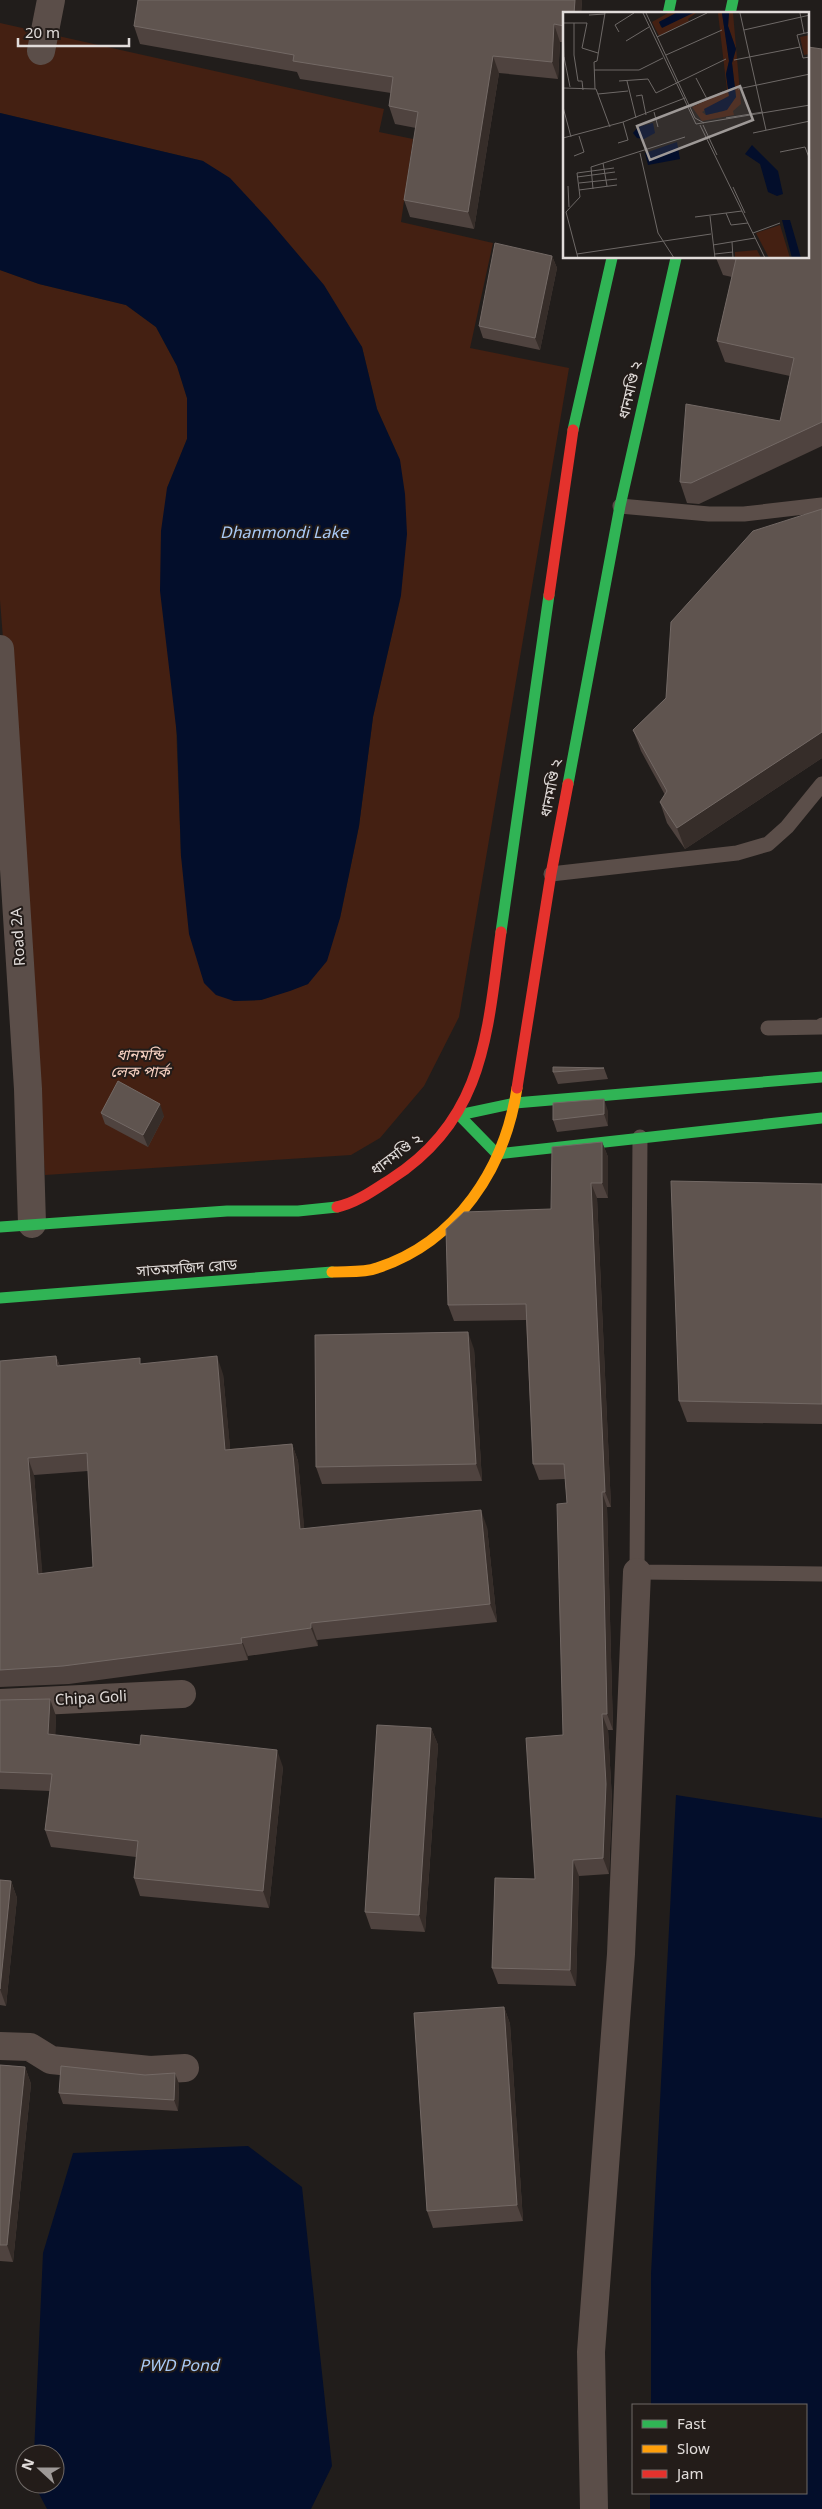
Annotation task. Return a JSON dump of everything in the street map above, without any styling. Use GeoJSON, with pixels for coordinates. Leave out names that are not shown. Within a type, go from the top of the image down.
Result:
{"type":"FeatureCollection","features":[{"type":"Feature","properties":{"kind":"main road","name":"ধানমণ্ডি ২"},"geometry":{"type":"LineString","coordinates":[[32,1224],[233,1210],[305,1210],[341,1206],[394,1179],[420,1159],[443,1138],[459,1115],[476,1073],[490,1011],[574,422],[612,259]]}},
{"type":"Feature","properties":{"kind":"main road","name":"ধানমণ্ডি ২"},"geometry":{"type":"LineString","coordinates":[[376,1269],[410,1254],[442,1233],[466,1209],[482,1185],[508,1130],[515,1103],[551,874],[620,506],[676,259]]}},
{"type":"Feature","properties":{"kind":"main road"},"geometry":{"type":"LineString","coordinates":[[459,1115],[515,1103],[822,1077]]}},
{"type":"Feature","properties":{"kind":"main road"},"geometry":{"type":"LineString","coordinates":[[459,1115],[497,1154],[532,1152],[822,1118]]}},
{"type":"Feature","properties":{"kind":"main road"},"geometry":{"type":"LineString","coordinates":[[0,1227],[32,1224]]}},
{"type":"Feature","properties":{"kind":"main road","name":"সাতমসজিদ রোড"},"geometry":{"type":"LineString","coordinates":[[0,1298],[376,1269]]}},
{"type":"Feature","properties":{"kind":"street"},"geometry":{"type":"LineString","coordinates":[[41,51],[51,0]]}},
{"type":"Feature","properties":{"kind":"street","name":"Road 2A"},"geometry":{"type":"LineString","coordinates":[[0,649],[5,807],[28,1089],[32,1224]]}},
{"type":"Feature","properties":{"kind":"street"},"geometry":{"type":"LineString","coordinates":[[594,2509],[590,2352],[621,1954],[637,1572]]}},
{"type":"Feature","properties":{"kind":"street","name":"Chipa Goli"},"geometry":{"type":"LineString","coordinates":[[0,1703],[182,1694]]}},
{"type":"Feature","properties":{"kind":"street"},"geometry":{"type":"LineString","coordinates":[[0,2046],[30,2047],[51,2060],[150,2070],[185,2068]]}},
{"type":"Feature","properties":{"kind":"lane"},"geometry":{"type":"LineString","coordinates":[[620,506],[709,514],[735,514],[822,505]]}},
{"type":"Feature","properties":{"kind":"lane"},"geometry":{"type":"LineString","coordinates":[[551,874],[737,853],[768,844],[787,827],[822,784]]}},
{"type":"Feature","properties":{"kind":"lane"},"geometry":{"type":"LineString","coordinates":[[768,1028],[821,1027],[822,1025]]}},
{"type":"Feature","properties":{"kind":"lane"},"geometry":{"type":"LineString","coordinates":[[640,1138],[637,1572],[822,1574]]}},
{"type":"Feature","properties":{"kind":"green space","name":"ধানমন্ডি লেক পার্ক"},"geometry":{"type":"Polygon","coordinates":[[[0,23],[384,109],[379,132],[413,139],[401,222],[493,243],[470,348],[569,368],[459,1017],[424,1086],[380,1138],[351,1155],[45,1175],[0,600],[0,270],[39,284],[126,305],[156,327],[177,366],[187,398],[187,439],[167,488],[181,856],[234,1001],[261,1000],[308,984],[340,918],[359,826],[373,717],[401,595],[400,460],[377,409],[362,347],[203,161],[0,113],[0,23]]]}},
{"type":"Feature","properties":{"kind":"water","name":"Dhanmondi Lake"},"geometry":{"type":"Polygon","coordinates":[[[0,113],[203,161],[230,178],[324,285],[362,347],[377,409],[400,460],[405,494],[407,534],[401,595],[373,717],[359,826],[340,918],[327,961],[308,984],[290,991],[261,1000],[234,1001],[216,995],[204,983],[189,934],[181,856],[177,735],[160,591],[161,531],[167,488],[187,439],[187,398],[177,366],[156,327],[126,305],[39,284],[0,270],[0,113]]]}},
{"type":"Feature","properties":{"kind":"water"},"geometry":{"type":"Polygon","coordinates":[[[676,1795],[822,1818],[822,2509],[650,2509],[650,2494],[807,2494],[807,2404],[651,2404],[651,2274],[676,1795]]]}},
{"type":"Feature","properties":{"kind":"water","name":"PWD Pond"},"geometry":{"type":"Polygon","coordinates":[[[248,2146],[302,2187],[332,2466],[311,2509],[47,2509],[39,2494],[65,2494],[65,2444],[34,2444],[43,2253],[73,2153],[248,2146]]]}},
{"type":"Feature","properties":{"kind":"building"},"geometry":{"type":"Polygon","coordinates":[[[138,0],[575,0],[574,12],[563,12],[563,26],[554,24],[552,62],[493,56],[468,212],[404,200],[418,112],[389,106],[393,77],[293,61],[294,55],[134,26],[138,0]]]}},
{"type":"Feature","properties":{"kind":"building"},"geometry":{"type":"Polygon","coordinates":[[[810,47],[822,49],[822,422],[691,483],[680,482],[686,404],[780,421],[794,358],[717,341],[736,259],[810,259],[810,47]]]}},
{"type":"Feature","properties":{"kind":"building"},"geometry":{"type":"Polygon","coordinates":[[[495,243],[552,256],[535,338],[479,326],[495,243]]]}},
{"type":"Feature","properties":{"kind":"building"},"geometry":{"type":"Polygon","coordinates":[[[822,509],[822,732],[677,828],[660,802],[667,791],[633,730],[666,698],[671,622],[753,531],[822,509]]]}},
{"type":"Feature","properties":{"kind":"building"},"geometry":{"type":"Polygon","coordinates":[[[553,1067],[604,1068],[553,1072],[553,1067]]]}},
{"type":"Feature","properties":{"kind":"building"},"geometry":{"type":"Polygon","coordinates":[[[118,1081],[160,1104],[143,1135],[101,1113],[118,1081]]]}},
{"type":"Feature","properties":{"kind":"building"},"geometry":{"type":"Polygon","coordinates":[[[604,1099],[604,1114],[553,1120],[553,1103],[604,1099]]]}},
{"type":"Feature","properties":{"kind":"building"},"geometry":{"type":"Polygon","coordinates":[[[602,1142],[602,1183],[591,1183],[605,1492],[602,1492],[607,1714],[602,1714],[606,1784],[603,1858],[573,1860],[570,1970],[492,1968],[495,1878],[535,1879],[526,1738],[563,1735],[557,1504],[567,1503],[564,1464],[533,1464],[526,1304],[448,1305],[446,1229],[464,1212],[551,1209],[552,1147],[602,1142]]]}},
{"type":"Feature","properties":{"kind":"building"},"geometry":{"type":"Polygon","coordinates":[[[671,1181],[822,1184],[822,1404],[679,1401],[671,1181]]]}},
{"type":"Feature","properties":{"kind":"building"},"geometry":{"type":"Polygon","coordinates":[[[468,1332],[476,1464],[316,1467],[315,1335],[468,1332]]]}},
{"type":"Feature","properties":{"kind":"building"},"geometry":{"type":"Polygon","coordinates":[[[56,1356],[57,1366],[140,1358],[140,1364],[217,1356],[225,1450],[292,1444],[300,1529],[481,1510],[490,1604],[311,1623],[311,1628],[241,1638],[242,1643],[63,1666],[0,1670],[0,1361],[56,1356]],[[87,1453],[28,1458],[38,1574],[93,1567],[87,1453]]]}},
{"type":"Feature","properties":{"kind":"building"},"geometry":{"type":"Polygon","coordinates":[[[50,1699],[48,1734],[140,1745],[141,1735],[277,1750],[263,1891],[134,1878],[138,1841],[45,1830],[52,1774],[0,1772],[0,1700],[50,1699]]]}},
{"type":"Feature","properties":{"kind":"building"},"geometry":{"type":"Polygon","coordinates":[[[377,1725],[431,1728],[419,1915],[365,1912],[377,1725]]]}},
{"type":"Feature","properties":{"kind":"building"},"geometry":{"type":"Polygon","coordinates":[[[0,1880],[11,1881],[0,1989],[0,1880]]]}},
{"type":"Feature","properties":{"kind":"building"},"geometry":{"type":"Polygon","coordinates":[[[504,2007],[517,2205],[427,2211],[414,2013],[504,2007]]]}},
{"type":"Feature","properties":{"kind":"building"},"geometry":{"type":"Polygon","coordinates":[[[0,2065],[25,2067],[7,2245],[0,2245],[0,2065]]]}},
{"type":"Feature","properties":{"kind":"building"},"geometry":{"type":"Polygon","coordinates":[[[61,2066],[145,2075],[175,2073],[174,2100],[59,2093],[61,2066]]]}},
{"type":"Feature","properties":{"kind":"traffic: fast"},"geometry":{"type":"LineString","coordinates":[[668,12],[671,0]]}},
{"type":"Feature","properties":{"kind":"traffic: fast"},"geometry":{"type":"LineString","coordinates":[[730,12],[733,0]]}},
{"type":"Feature","properties":{"kind":"traffic: fast"},"geometry":{"type":"LineString","coordinates":[[573,430],[612,259]]}},
{"type":"Feature","properties":{"kind":"traffic: fast"},"geometry":{"type":"LineString","coordinates":[[568,784],[620,506],[676,259]]}},
{"type":"Feature","properties":{"kind":"traffic: fast"},"geometry":{"type":"LineString","coordinates":[[501,932],[549,595]]}},
{"type":"Feature","properties":{"kind":"traffic: fast"},"geometry":{"type":"LineString","coordinates":[[459,1115],[515,1103],[822,1077]]}},
{"type":"Feature","properties":{"kind":"traffic: fast"},"geometry":{"type":"LineString","coordinates":[[459,1115],[497,1154],[822,1118]]}},
{"type":"Feature","properties":{"kind":"traffic: fast"},"geometry":{"type":"LineString","coordinates":[[0,1227],[227,1211],[298,1211],[337,1207]]}},
{"type":"Feature","properties":{"kind":"traffic: fast"},"geometry":{"type":"LineString","coordinates":[[0,1298],[332,1272]]}},
{"type":"Feature","properties":{"kind":"traffic: slow"},"geometry":{"type":"LineString","coordinates":[[332,1272],[361,1271],[377,1268],[405,1256],[431,1240],[453,1221],[489,1173],[511,1118],[517,1088]]}},
{"type":"Feature","properties":{"kind":"traffic: jam"},"geometry":{"type":"LineString","coordinates":[[549,595],[573,430]]}},
{"type":"Feature","properties":{"kind":"traffic: jam"},"geometry":{"type":"LineString","coordinates":[[517,1088],[551,874],[568,784]]}},
{"type":"Feature","properties":{"kind":"traffic: jam"},"geometry":{"type":"LineString","coordinates":[[337,1207],[371,1192],[422,1155],[446,1129],[463,1101],[476,1071],[485,1039],[501,932]]}}]}
